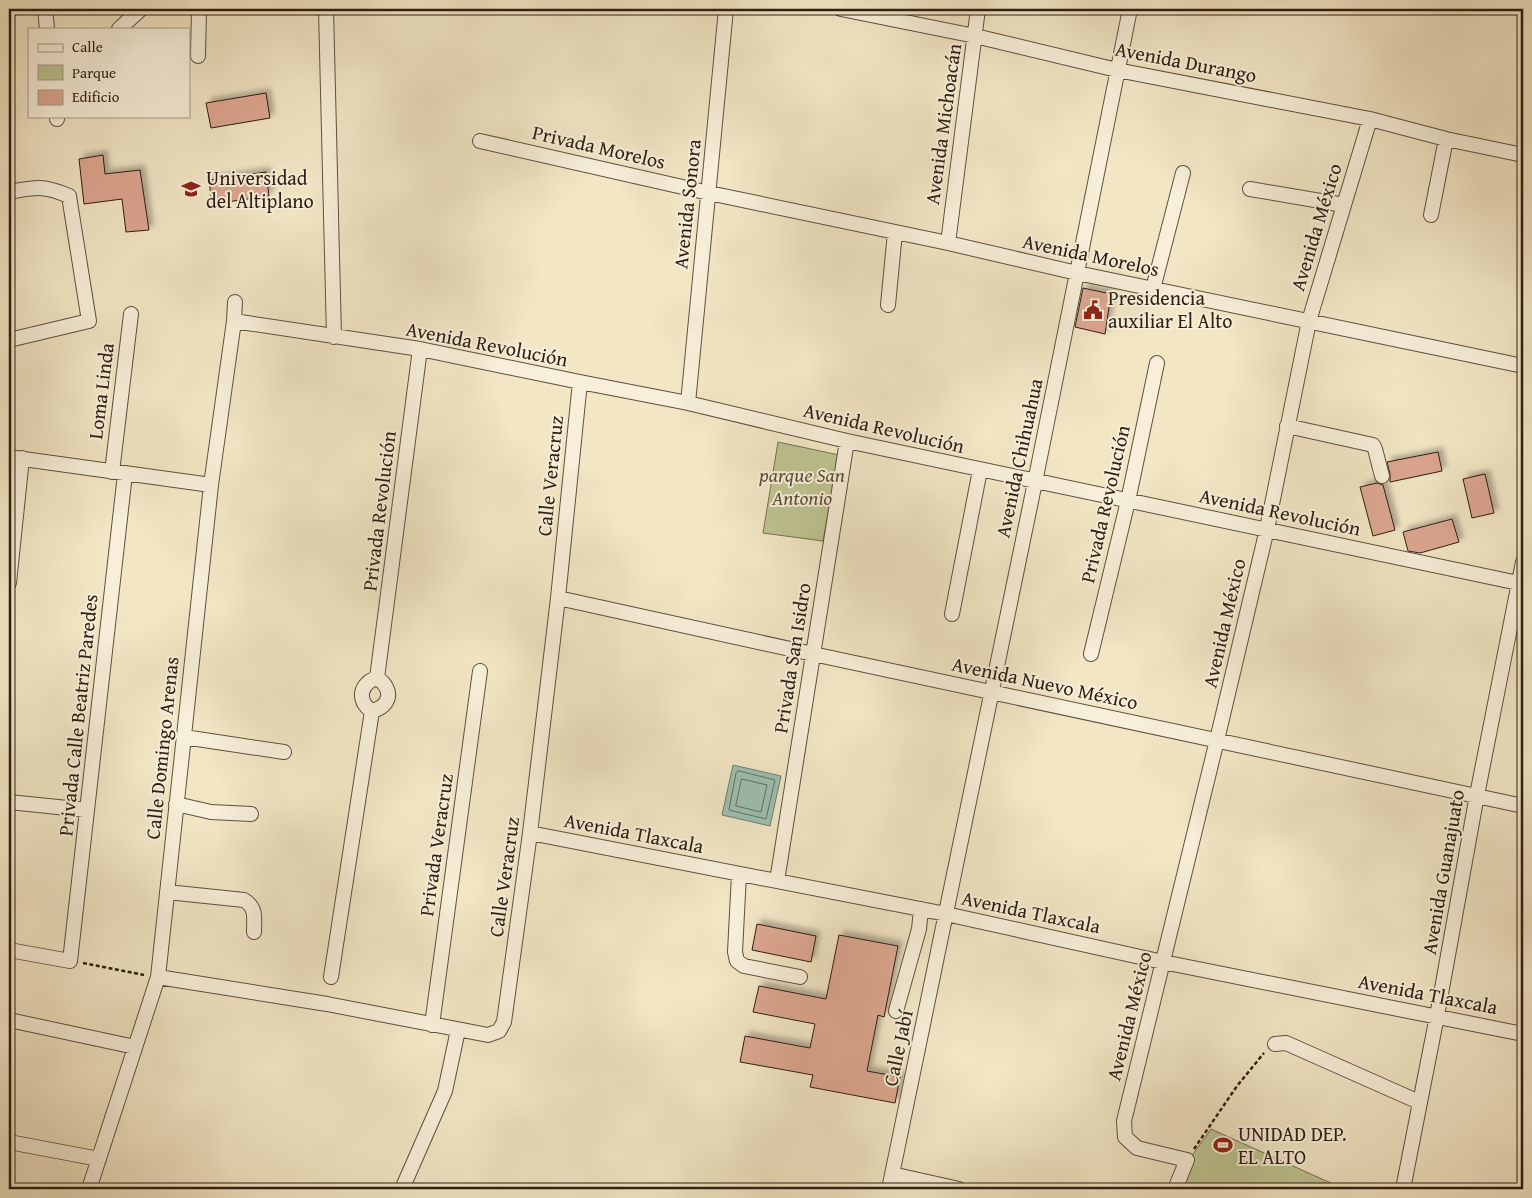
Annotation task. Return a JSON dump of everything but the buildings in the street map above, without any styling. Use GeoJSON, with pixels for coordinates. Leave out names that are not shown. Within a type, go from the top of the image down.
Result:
{"type":"FeatureCollection","features":[{"type":"Feature","properties":{"kind":"street"},"geometry":{"type":"LineString","coordinates":[[45,9],[47,28]]}},
{"type":"Feature","properties":{"kind":"street"},"geometry":{"type":"LineString","coordinates":[[120,28],[142,9]]}},
{"type":"Feature","properties":{"kind":"street"},"geometry":{"type":"LineString","coordinates":[[198,56],[199,9]]}},
{"type":"Feature","properties":{"kind":"street"},"geometry":{"type":"LineString","coordinates":[[326,9],[334,337]]}},
{"type":"Feature","properties":{"kind":"street","name":"Avenida Sonora"},"geometry":{"type":"LineString","coordinates":[[688,403],[726,9]]}},
{"type":"Feature","properties":{"kind":"street","name":"Avenida Durango"},"geometry":{"type":"LineString","coordinates":[[841,9],[898,14],[976,36],[1117,70],[1370,119],[1446,139],[1523,155]]}},
{"type":"Feature","properties":{"kind":"street","name":"Avenida Michoacán"},"geometry":{"type":"LineString","coordinates":[[948,244],[978,9]]}},
{"type":"Feature","properties":{"kind":"street","name":"Avenida Chihuahua"},"geometry":{"type":"LineString","coordinates":[[946,914],[1130,9]]}},
{"type":"Feature","properties":{"kind":"street","name":"Avenida México"},"geometry":{"type":"LineString","coordinates":[[1187,1160],[1138,1148],[1125,1137],[1124,1121],[1267,529],[1309,321],[1370,119]]}},
{"type":"Feature","properties":{"kind":"street"},"geometry":{"type":"LineString","coordinates":[[1431,215],[1446,139]]}},
{"type":"Feature","properties":{"kind":"street","name":"Privada Morelos"},"geometry":{"type":"LineString","coordinates":[[480,141],[709,193]]}},
{"type":"Feature","properties":{"kind":"street"},"geometry":{"type":"LineString","coordinates":[[1153,289],[1183,173]]}},
{"type":"Feature","properties":{"kind":"street"},"geometry":{"type":"LineString","coordinates":[[9,192],[35,187],[52,189],[69,196],[89,321],[9,340]]}},
{"type":"Feature","properties":{"kind":"street"},"geometry":{"type":"LineString","coordinates":[[1250,189],[1344,205]]}},
{"type":"Feature","properties":{"kind":"street","name":"Avenida Morelos"},"geometry":{"type":"LineString","coordinates":[[709,193],[1077,273],[1523,366]]}},
{"type":"Feature","properties":{"kind":"street"},"geometry":{"type":"LineString","coordinates":[[888,305],[894,232]]}},
{"type":"Feature","properties":{"kind":"street","name":"Calle Domingo Arenas"},"geometry":{"type":"LineString","coordinates":[[89,1189],[158,977],[211,485],[234,321],[234,302]]}},
{"type":"Feature","properties":{"kind":"street","name":"Loma Linda"},"geometry":{"type":"LineString","coordinates":[[118,473],[131,314]]}},
{"type":"Feature","properties":{"kind":"street","name":"Avenida Revolución"},"geometry":{"type":"LineString","coordinates":[[234,321],[420,349],[688,403],[847,441],[1035,482],[1267,529],[1521,584]]}},
{"type":"Feature","properties":{"kind":"street","name":"Privada Revolución"},"geometry":{"type":"LineString","coordinates":[[377,678],[420,349]]}},
{"type":"Feature","properties":{"kind":"street","name":"Privada Revolución"},"geometry":{"type":"LineString","coordinates":[[1091,654],[1128,501],[1157,363]]}},
{"type":"Feature","properties":{"kind":"street","name":"Calle Veracruz"},"geometry":{"type":"LineString","coordinates":[[158,977],[327,1004],[488,1035],[499,1031],[504,1022],[530,833],[558,598],[580,382]]}},
{"type":"Feature","properties":{"kind":"street"},"geometry":{"type":"LineString","coordinates":[[1288,426],[1373,445],[1382,476]]}},
{"type":"Feature","properties":{"kind":"street","name":"Privada San Isidro"},"geometry":{"type":"LineString","coordinates":[[777,881],[847,441]]}},
{"type":"Feature","properties":{"kind":"street"},"geometry":{"type":"LineString","coordinates":[[9,582],[15,458],[211,485]]}},
{"type":"Feature","properties":{"kind":"street"},"geometry":{"type":"LineString","coordinates":[[952,614],[980,470]]}},
{"type":"Feature","properties":{"kind":"street","name":"Privada Calle Beatriz Paredes"},"geometry":{"type":"LineString","coordinates":[[70,961],[87,810],[118,473]]}},
{"type":"Feature","properties":{"kind":"street","name":"Avenida Guanajuato"},"geometry":{"type":"LineString","coordinates":[[1403,1189],[1477,795],[1521,584],[1523,562]]}},
{"type":"Feature","properties":{"kind":"street","name":"Avenida Nuevo México"},"geometry":{"type":"LineString","coordinates":[[558,598],[1523,806]]}},
{"type":"Feature","properties":{"kind":"street","name":"Privada Veracruz"},"geometry":{"type":"LineString","coordinates":[[432,1025],[480,671]]}},
{"type":"Feature","properties":{"kind":"street"},"geometry":{"type":"LineString","coordinates":[[377,678],[384,682],[388,696],[385,704],[379,709],[372,711],[367,708],[362,699],[362,691],[366,684],[377,678]]}},
{"type":"Feature","properties":{"kind":"street"},"geometry":{"type":"LineString","coordinates":[[331,977],[372,711]]}},
{"type":"Feature","properties":{"kind":"street"},"geometry":{"type":"LineString","coordinates":[[184,737],[284,752]]}},
{"type":"Feature","properties":{"kind":"street"},"geometry":{"type":"LineString","coordinates":[[9,802],[87,810]]}},
{"type":"Feature","properties":{"kind":"street"},"geometry":{"type":"LineString","coordinates":[[176,804],[211,812],[251,814]]}},
{"type":"Feature","properties":{"kind":"street","name":"Avenida Tlaxcala"},"geometry":{"type":"LineString","coordinates":[[530,833],[946,914],[1163,962],[1523,1034]]}},
{"type":"Feature","properties":{"kind":"street"},"geometry":{"type":"LineString","coordinates":[[739,874],[736,961],[744,966],[800,977]]}},
{"type":"Feature","properties":{"kind":"street"},"geometry":{"type":"LineString","coordinates":[[167,892],[244,900],[251,904],[254,911],[254,932]]}},
{"type":"Feature","properties":{"kind":"street"},"geometry":{"type":"LineString","coordinates":[[896,1011],[919,929],[921,909]]}},
{"type":"Feature","properties":{"kind":"street","name":"Calle Jabí"},"geometry":{"type":"LineString","coordinates":[[889,1189],[946,914]]}},
{"type":"Feature","properties":{"kind":"street"},"geometry":{"type":"LineString","coordinates":[[9,950],[70,961]]}},
{"type":"Feature","properties":{"kind":"street"},"geometry":{"type":"LineString","coordinates":[[9,1020],[135,1047]]}},
{"type":"Feature","properties":{"kind":"street"},"geometry":{"type":"LineString","coordinates":[[402,1189],[445,1090],[458,1030]]}},
{"type":"Feature","properties":{"kind":"street"},"geometry":{"type":"LineString","coordinates":[[1275,1044],[1286,1043],[1419,1102]]}},
{"type":"Feature","properties":{"kind":"street"},"geometry":{"type":"LineString","coordinates":[[9,1142],[99,1159]]}},
{"type":"Feature","properties":{"kind":"street"},"geometry":{"type":"LineString","coordinates":[[1175,1189],[1187,1160]]}},
{"type":"Feature","properties":{"kind":"street"},"geometry":{"type":"LineString","coordinates":[[892,1174],[959,1189]]}},
{"type":"Feature","properties":{"kind":"path"},"geometry":{"type":"LineString","coordinates":[[70,961],[158,977]]}},
{"type":"Feature","properties":{"kind":"path"},"geometry":{"type":"LineString","coordinates":[[1187,1160],[1237,1086],[1267,1050],[1275,1044]]}},
{"type":"Feature","properties":{"kind":"green space","name":"parque San Antonio"},"geometry":{"type":"Polygon","coordinates":[[[778,442],[839,455],[823,541],[763,533],[778,442]]]}},
{"type":"Feature","properties":{"kind":"green space","name":"UNIDAD DEP. EL ALTO"},"geometry":{"type":"Polygon","coordinates":[[[1211,1129],[1344,1189],[1177,1189],[1188,1161],[1211,1129]]]}},
{"type":"Feature","properties":{"kind":"water"},"geometry":{"type":"Polygon","coordinates":[[[733,765],[781,776],[770,826],[722,815],[733,765]]]}},
{"type":"Feature","properties":{"kind":"place","name":"Universidad del Altiplano"},"geometry":{"type":"Point","coordinates":[191,189]}},
{"type":"Feature","properties":{"kind":"place","name":"Presidencia auxiliar El Alto"},"geometry":{"type":"Point","coordinates":[1093,310]}},
{"type":"Feature","properties":{"kind":"place","name":"UNIDAD DEP. EL ALTO"},"geometry":{"type":"Point","coordinates":[1223,1145]}}]}
